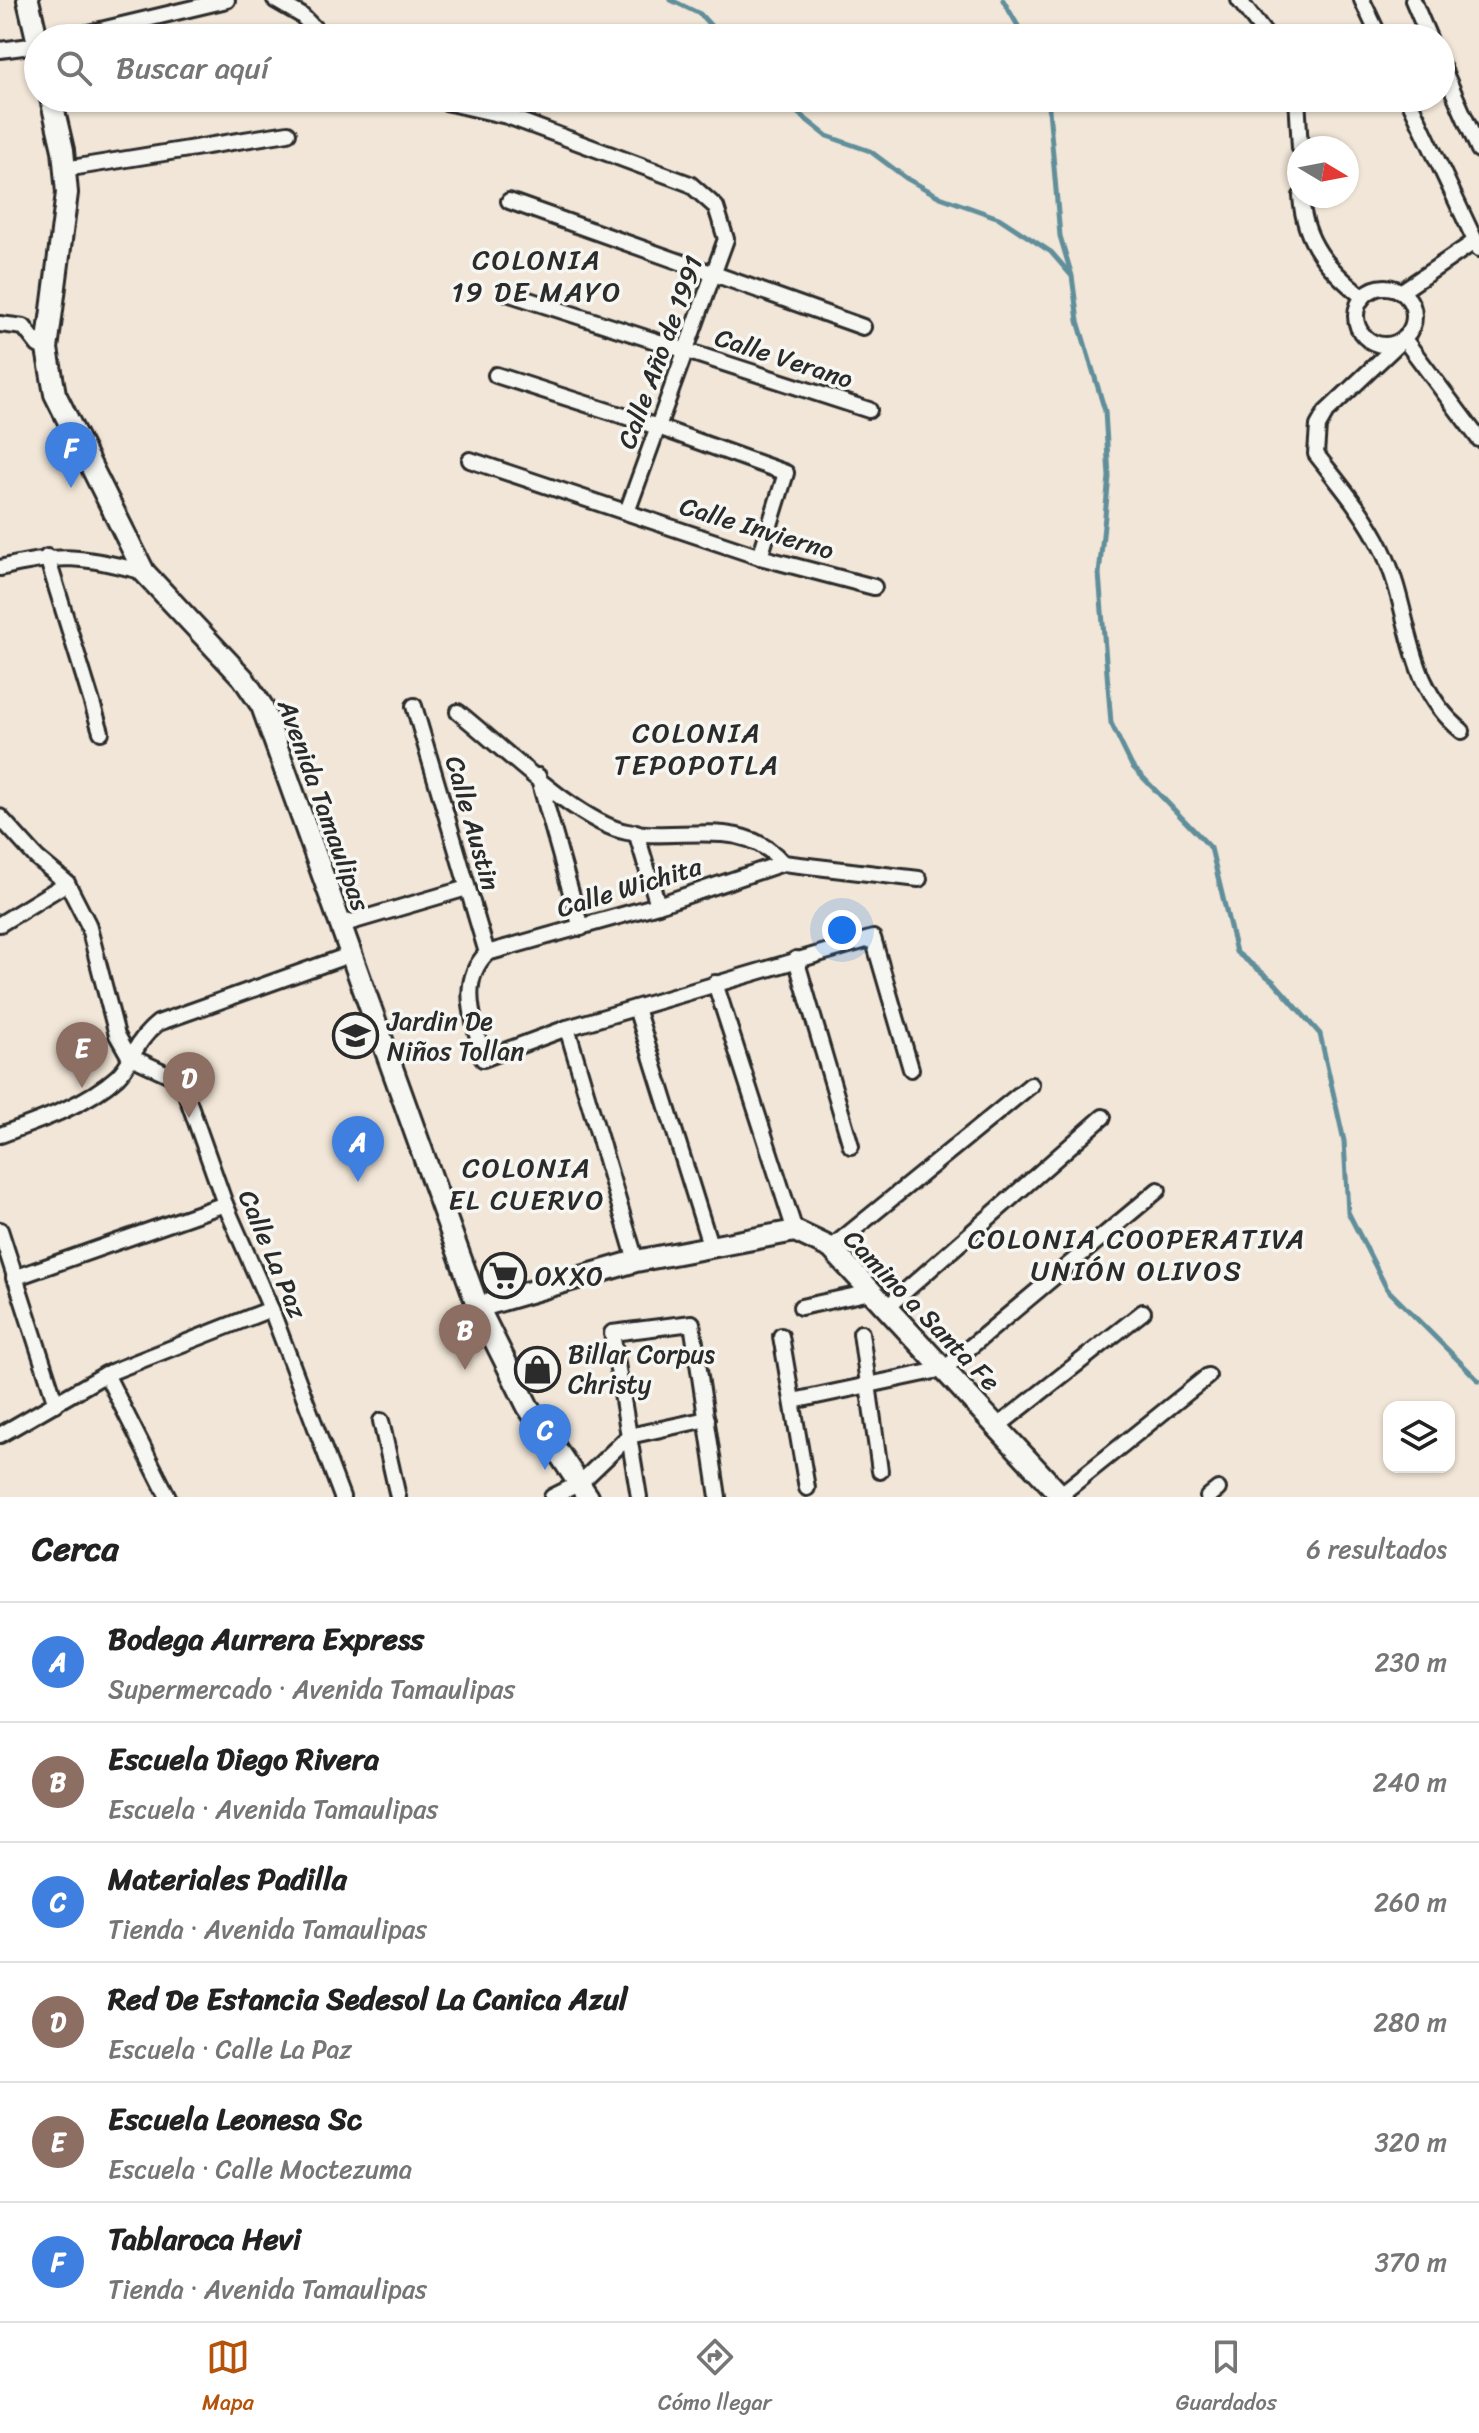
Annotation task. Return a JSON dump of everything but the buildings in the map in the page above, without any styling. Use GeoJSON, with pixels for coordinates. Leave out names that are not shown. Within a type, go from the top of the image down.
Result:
{"type":"FeatureCollection","features":[{"type":"Feature","properties":{"kind":"street"},"geometry":{"type":"LineString","coordinates":[[28,0],[33,24]]}},
{"type":"Feature","properties":{"kind":"street"},"geometry":{"type":"LineString","coordinates":[[126,24],[227,0]]}},
{"type":"Feature","properties":{"kind":"street"},"geometry":{"type":"LineString","coordinates":[[275,0],[310,24]]}},
{"type":"Feature","properties":{"kind":"street"},"geometry":{"type":"LineString","coordinates":[[1239,0],[1257,24]]}},
{"type":"Feature","properties":{"kind":"street"},"geometry":{"type":"LineString","coordinates":[[1362,0],[1373,24]]}},
{"type":"Feature","properties":{"kind":"street"},"geometry":{"type":"LineString","coordinates":[[1413,0],[1423,24]]}},
{"type":"Feature","properties":{"kind":"street"},"geometry":{"type":"LineString","coordinates":[[0,50],[24,46]]}},
{"type":"Feature","properties":{"kind":"street"},"geometry":{"type":"LineString","coordinates":[[1455,96],[1479,150]]}},
{"type":"Feature","properties":{"kind":"street","name":"Avenida Tamaulipas"},"geometry":{"type":"LineString","coordinates":[[54,112],[65,169],[63,235],[47,349],[62,414],[144,572],[243,678],[262,706],[478,1307],[528,1407],[584,1490]]}},
{"type":"Feature","properties":{"kind":"street","name":"Calle Año de 1991"},"geometry":{"type":"LineString","coordinates":[[489,112],[690,184],[716,207],[726,239],[627,512]]}},
{"type":"Feature","properties":{"kind":"street"},"geometry":{"type":"LineString","coordinates":[[1298,112],[1299,136]]}},
{"type":"Feature","properties":{"kind":"street"},"geometry":{"type":"LineString","coordinates":[[1402,291],[1476,246],[1414,112]]}},
{"type":"Feature","properties":{"kind":"street"},"geometry":{"type":"LineString","coordinates":[[65,169],[288,133]]}},
{"type":"Feature","properties":{"kind":"street"},"geometry":{"type":"LineString","coordinates":[[509,201],[863,327]]}},
{"type":"Feature","properties":{"kind":"street"},"geometry":{"type":"LineString","coordinates":[[1303,208],[1315,249],[1329,269],[1363,297]]}},
{"type":"Feature","properties":{"kind":"street"},"geometry":{"type":"LineString","coordinates":[[1402,341],[1377,345],[1359,330],[1357,307],[1363,297],[1381,287],[1402,291],[1409,298],[1415,314],[1402,341],[1326,412],[1318,426],[1316,454],[1362,513],[1383,551],[1421,676],[1432,702],[1462,731]]}},
{"type":"Feature","properties":{"kind":"street","name":"Calle Verano"},"geometry":{"type":"LineString","coordinates":[[507,293],[869,410]]}},
{"type":"Feature","properties":{"kind":"street"},"geometry":{"type":"LineString","coordinates":[[0,324],[24,327],[38,345],[47,349]]}},
{"type":"Feature","properties":{"kind":"street"},"geometry":{"type":"LineString","coordinates":[[1402,341],[1479,439]]}},
{"type":"Feature","properties":{"kind":"street"},"geometry":{"type":"LineString","coordinates":[[496,375],[658,427],[786,473],[760,557]]}},
{"type":"Feature","properties":{"kind":"street","name":"Calle Invierno"},"geometry":{"type":"LineString","coordinates":[[470,460],[760,557],[874,587]]}},
{"type":"Feature","properties":{"kind":"street"},"geometry":{"type":"LineString","coordinates":[[47,557],[101,732]]}},
{"type":"Feature","properties":{"kind":"street"},"geometry":{"type":"LineString","coordinates":[[0,568],[47,557],[86,557],[144,572]]}},
{"type":"Feature","properties":{"kind":"street","name":"Calle Austin"},"geometry":{"type":"LineString","coordinates":[[414,706],[487,953]]}},
{"type":"Feature","properties":{"kind":"street"},"geometry":{"type":"LineString","coordinates":[[458,712],[593,820],[636,832],[750,837],[770,848],[783,863],[919,879]]}},
{"type":"Feature","properties":{"kind":"street"},"geometry":{"type":"LineString","coordinates":[[538,776],[581,928]]}},
{"type":"Feature","properties":{"kind":"street"},"geometry":{"type":"LineString","coordinates":[[0,817],[37,858],[67,883],[88,924],[117,1035],[129,1056]]}},
{"type":"Feature","properties":{"kind":"street"},"geometry":{"type":"LineString","coordinates":[[636,832],[658,905]]}},
{"type":"Feature","properties":{"kind":"street","name":"Calle Wichita"},"geometry":{"type":"LineString","coordinates":[[487,953],[658,905],[783,863]]}},
{"type":"Feature","properties":{"kind":"street"},"geometry":{"type":"LineString","coordinates":[[0,924],[67,883]]}},
{"type":"Feature","properties":{"kind":"street"},"geometry":{"type":"LineString","coordinates":[[341,925],[467,888]]}},
{"type":"Feature","properties":{"kind":"street"},"geometry":{"type":"LineString","coordinates":[[487,953],[470,978],[469,996],[483,1059],[567,1028],[873,938],[911,1069]]}},
{"type":"Feature","properties":{"kind":"street"},"geometry":{"type":"LineString","coordinates":[[0,1135],[51,1117],[116,1078],[138,1041],[158,1023],[352,954]]}},
{"type":"Feature","properties":{"kind":"street"},"geometry":{"type":"LineString","coordinates":[[796,959],[851,1146]]}},
{"type":"Feature","properties":{"kind":"street"},"geometry":{"type":"LineString","coordinates":[[478,1307],[636,1261],[795,1231],[715,983]]}},
{"type":"Feature","properties":{"kind":"street"},"geometry":{"type":"LineString","coordinates":[[636,1008],[711,1248]]}},
{"type":"Feature","properties":{"kind":"street"},"geometry":{"type":"LineString","coordinates":[[567,1028],[636,1261]]}},
{"type":"Feature","properties":{"kind":"street","name":"Calle La Paz"},"geometry":{"type":"LineString","coordinates":[[129,1056],[180,1082],[225,1204],[271,1309],[342,1497]]}},
{"type":"Feature","properties":{"kind":"street"},"geometry":{"type":"LineString","coordinates":[[831,1248],[1031,1085]]}},
{"type":"Feature","properties":{"kind":"street"},"geometry":{"type":"LineString","coordinates":[[886,1308],[1103,1117]]}},
{"type":"Feature","properties":{"kind":"street"},"geometry":{"type":"LineString","coordinates":[[793,1401],[870,1388],[944,1369],[1158,1190]]}},
{"type":"Feature","properties":{"kind":"street"},"geometry":{"type":"LineString","coordinates":[[14,1278],[225,1204]]}},
{"type":"Feature","properties":{"kind":"street"},"geometry":{"type":"LineString","coordinates":[[0,1230],[56,1404]]}},
{"type":"Feature","properties":{"kind":"street","name":"Camino a Santa Fe"},"geometry":{"type":"LineString","coordinates":[[795,1231],[831,1248],[1061,1496]]}},
{"type":"Feature","properties":{"kind":"street"},"geometry":{"type":"LineString","coordinates":[[801,1307],[871,1292]]}},
{"type":"Feature","properties":{"kind":"street"},"geometry":{"type":"LineString","coordinates":[[0,1435],[106,1374],[271,1309]]}},
{"type":"Feature","properties":{"kind":"street"},"geometry":{"type":"LineString","coordinates":[[998,1426],[1143,1312]]}},
{"type":"Feature","properties":{"kind":"street"},"geometry":{"type":"LineString","coordinates":[[639,1497],[612,1333],[692,1323],[718,1497]]}},
{"type":"Feature","properties":{"kind":"street"},"geometry":{"type":"LineString","coordinates":[[861,1333],[880,1471]]}},
{"type":"Feature","properties":{"kind":"street"},"geometry":{"type":"LineString","coordinates":[[781,1336],[807,1488]]}},
{"type":"Feature","properties":{"kind":"street"},"geometry":{"type":"LineString","coordinates":[[106,1374],[168,1497]]}},
{"type":"Feature","properties":{"kind":"street"},"geometry":{"type":"LineString","coordinates":[[1061,1496],[1208,1376]]}},
{"type":"Feature","properties":{"kind":"street"},"geometry":{"type":"LineString","coordinates":[[552,1497],[584,1490],[629,1436],[707,1419]]}},
{"type":"Feature","properties":{"kind":"street"},"geometry":{"type":"LineString","coordinates":[[381,1421],[398,1497]]}},
{"type":"Feature","properties":{"kind":"waterway"},"geometry":{"type":"LineString","coordinates":[[671,0],[700,14],[709,24]]}},
{"type":"Feature","properties":{"kind":"waterway"},"geometry":{"type":"LineString","coordinates":[[1003,0],[1017,24]]}},
{"type":"Feature","properties":{"kind":"waterway"},"geometry":{"type":"LineString","coordinates":[[797,112],[827,136],[870,151],[906,178],[940,197],[999,218],[1051,252],[1071,275]]}},
{"type":"Feature","properties":{"kind":"waterway"},"geometry":{"type":"LineString","coordinates":[[1049,112],[1060,236],[1072,276],[1078,321],[1105,411],[1109,477],[1099,574],[1111,723],[1132,766],[1211,848],[1236,952],[1274,982],[1320,1034],[1344,1141],[1348,1212],[1387,1289],[1479,1381]]}},
{"type":"Feature","properties":{"kind":"place","name":"Tablaroca Hevi"},"geometry":{"type":"Point","coordinates":[71,488]}},
{"type":"Feature","properties":{"kind":"place","name":"Jardin De Niños Tollan"},"geometry":{"type":"Point","coordinates":[356,1036]}},
{"type":"Feature","properties":{"kind":"place","name":"Escuela Leonesa Sc"},"geometry":{"type":"Point","coordinates":[82,1088]}},
{"type":"Feature","properties":{"kind":"place","name":"Red De Estancia Sedesol La Canica Azul"},"geometry":{"type":"Point","coordinates":[189,1118]}},
{"type":"Feature","properties":{"kind":"place","name":"Bodega Aurrera Express"},"geometry":{"type":"Point","coordinates":[358,1182]}},
{"type":"Feature","properties":{"kind":"place","name":"OXXO"},"geometry":{"type":"Point","coordinates":[504,1276]}},
{"type":"Feature","properties":{"kind":"place","name":"Billar Corpus Christy"},"geometry":{"type":"Point","coordinates":[537,1369]}},
{"type":"Feature","properties":{"kind":"place","name":"Escuela Diego Rivera"},"geometry":{"type":"Point","coordinates":[465,1370]}},
{"type":"Feature","properties":{"kind":"place","name":"Materiales Padilla"},"geometry":{"type":"Point","coordinates":[545,1470]}},
{"type":"Feature","properties":{"kind":"district","name":"COLONIA 19 DE MAYO"},"geometry":{"type":"Point","coordinates":[537,275]}},
{"type":"Feature","properties":{"kind":"district","name":"COLONIA TEPOPOTLA"},"geometry":{"type":"Point","coordinates":[697,748]}},
{"type":"Feature","properties":{"kind":"district","name":"COLONIA EL CUERVO"},"geometry":{"type":"Point","coordinates":[527,1183]}},
{"type":"Feature","properties":{"kind":"district","name":"COLONIA COOPERATIVA UNIÓN OLIVOS"},"geometry":{"type":"Point","coordinates":[1137,1254]}}]}
